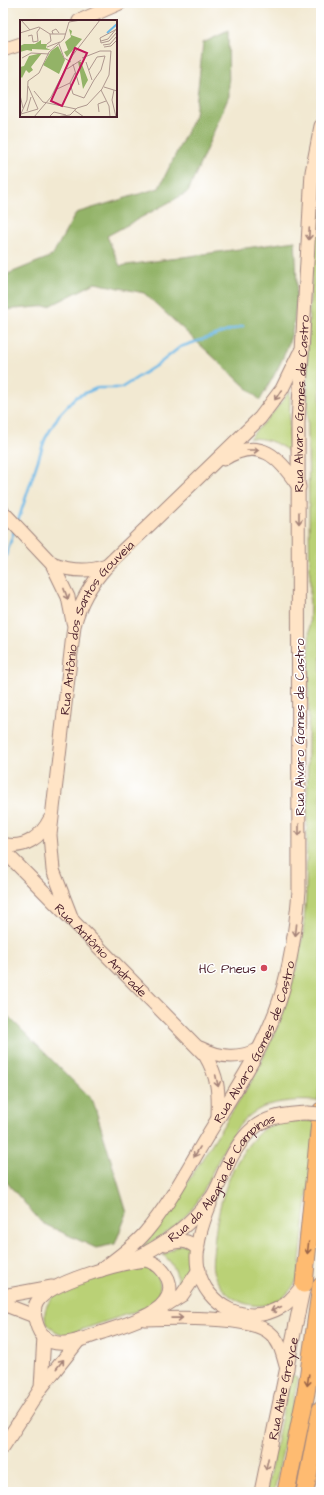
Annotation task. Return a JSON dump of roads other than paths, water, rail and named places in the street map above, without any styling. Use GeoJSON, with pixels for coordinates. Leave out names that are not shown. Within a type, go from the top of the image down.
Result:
{"type":"FeatureCollection","features":[{"type":"Feature","properties":{"kind":"highway"},"geometry":{"type":"LineString","coordinates":[[304,1284],[316,1113]]}},
{"type":"Feature","properties":{"kind":"highway"},"geometry":{"type":"LineString","coordinates":[[286,1492],[306,1393],[321,1286]]}},
{"type":"Feature","properties":{"kind":"highway"},"geometry":{"type":"LineString","coordinates":[[305,1492],[321,1409]]}},
{"type":"Feature","properties":{"kind":"main road"},"geometry":{"type":"LineString","coordinates":[[81,20],[120,3]]}},
{"type":"Feature","properties":{"kind":"main road"},"geometry":{"type":"LineString","coordinates":[[3,50],[20,44]]}},
{"type":"Feature","properties":{"kind":"main road","name":"Rua Alvaro Gomes de Castro"},"geometry":{"type":"LineString","coordinates":[[101,1270],[128,1250],[146,1231],[166,1204],[258,1050],[280,999],[289,967],[295,936],[299,892],[298,423],[312,172],[321,126]]}},
{"type":"Feature","properties":{"kind":"main road","name":"Rua Antônio dos Santos Gouveia"},"geometry":{"type":"LineString","coordinates":[[72,919],[53,870],[50,853],[50,817],[74,626],[78,610],[86,593],[107,566],[260,418],[274,402],[290,374],[302,347]]}},
{"type":"Feature","properties":{"kind":"main road","name":"Rua Antônio dos Santos Gouveia"},"geometry":{"type":"LineString","coordinates":[[206,471],[237,452],[261,450],[268,452],[279,460],[299,487]]}},
{"type":"Feature","properties":{"kind":"main road"},"geometry":{"type":"LineString","coordinates":[[6,515],[52,564],[68,597],[74,626]]}},
{"type":"Feature","properties":{"kind":"main road"},"geometry":{"type":"LineString","coordinates":[[52,564],[77,570],[99,569],[107,566]]}},
{"type":"Feature","properties":{"kind":"main road","name":"Rua Antônio dos Santos Gouveia"},"geometry":{"type":"LineString","coordinates":[[3,844],[10,846],[27,843],[41,832],[50,817]]}},
{"type":"Feature","properties":{"kind":"main road","name":"Rua Antônio Andrade"},"geometry":{"type":"LineString","coordinates":[[3,850],[200,1048],[209,1061],[217,1081],[219,1098],[217,1119]]}},
{"type":"Feature","properties":{"kind":"main road","name":"Rua Antônio Andrade"},"geometry":{"type":"LineString","coordinates":[[200,1048],[217,1055],[232,1057],[249,1054],[258,1050]]}},
{"type":"Feature","properties":{"kind":"main road","name":"Rua da Alegria de Campinas"},"geometry":{"type":"LineString","coordinates":[[129,1262],[159,1247],[182,1230],[213,1196],[230,1159],[250,1131],[270,1118],[281,1115],[316,1113]]}},
{"type":"Feature","properties":{"kind":"main road"},"geometry":{"type":"LineString","coordinates":[[213,1196],[204,1218],[198,1249],[199,1270],[204,1286],[215,1301],[223,1308],[240,1314],[257,1314],[274,1311],[290,1300],[304,1284]]}},
{"type":"Feature","properties":{"kind":"main road"},"geometry":{"type":"LineString","coordinates":[[159,1247],[185,1241],[190,1242],[198,1249]]}},
{"type":"Feature","properties":{"kind":"main road"},"geometry":{"type":"LineString","coordinates":[[160,1308],[169,1298],[170,1290],[167,1277],[161,1267],[154,1262],[146,1260],[129,1262],[101,1270],[61,1285],[43,1295],[37,1302],[34,1316],[37,1326],[44,1336],[52,1342],[68,1344],[138,1319],[160,1308],[176,1300],[182,1295],[199,1270]]}},
{"type":"Feature","properties":{"kind":"main road","name":"Rua Aline Greyce"},"geometry":{"type":"LineString","coordinates":[[261,1492],[304,1284]]}},
{"type":"Feature","properties":{"kind":"main road"},"geometry":{"type":"LineString","coordinates":[[3,1296],[61,1285]]}},
{"type":"Feature","properties":{"kind":"main road"},"geometry":{"type":"LineString","coordinates":[[3,1304],[34,1316]]}},
{"type":"Feature","properties":{"kind":"main road"},"geometry":{"type":"LineString","coordinates":[[138,1319],[192,1318],[243,1323],[261,1327],[272,1334],[277,1341],[287,1371]]}},
{"type":"Feature","properties":{"kind":"main road"},"geometry":{"type":"LineString","coordinates":[[41,1388],[44,1336]]}},
{"type":"Feature","properties":{"kind":"main road"},"geometry":{"type":"LineString","coordinates":[[3,1447],[41,1388],[79,1340]]}},
{"type":"Feature","properties":{"kind":"waterway"},"geometry":{"type":"LineString","coordinates":[[18,521],[45,439],[59,415],[76,397],[97,388],[121,388],[160,363],[180,347],[243,326]]}},
{"type":"Feature","properties":{"kind":"waterway"},"geometry":{"type":"LineString","coordinates":[[3,565],[14,531]]}},
{"type":"Feature","properties":{"kind":"place","name":"HC Pneus"},"geometry":{"type":"Point","coordinates":[264,968]}}]}
